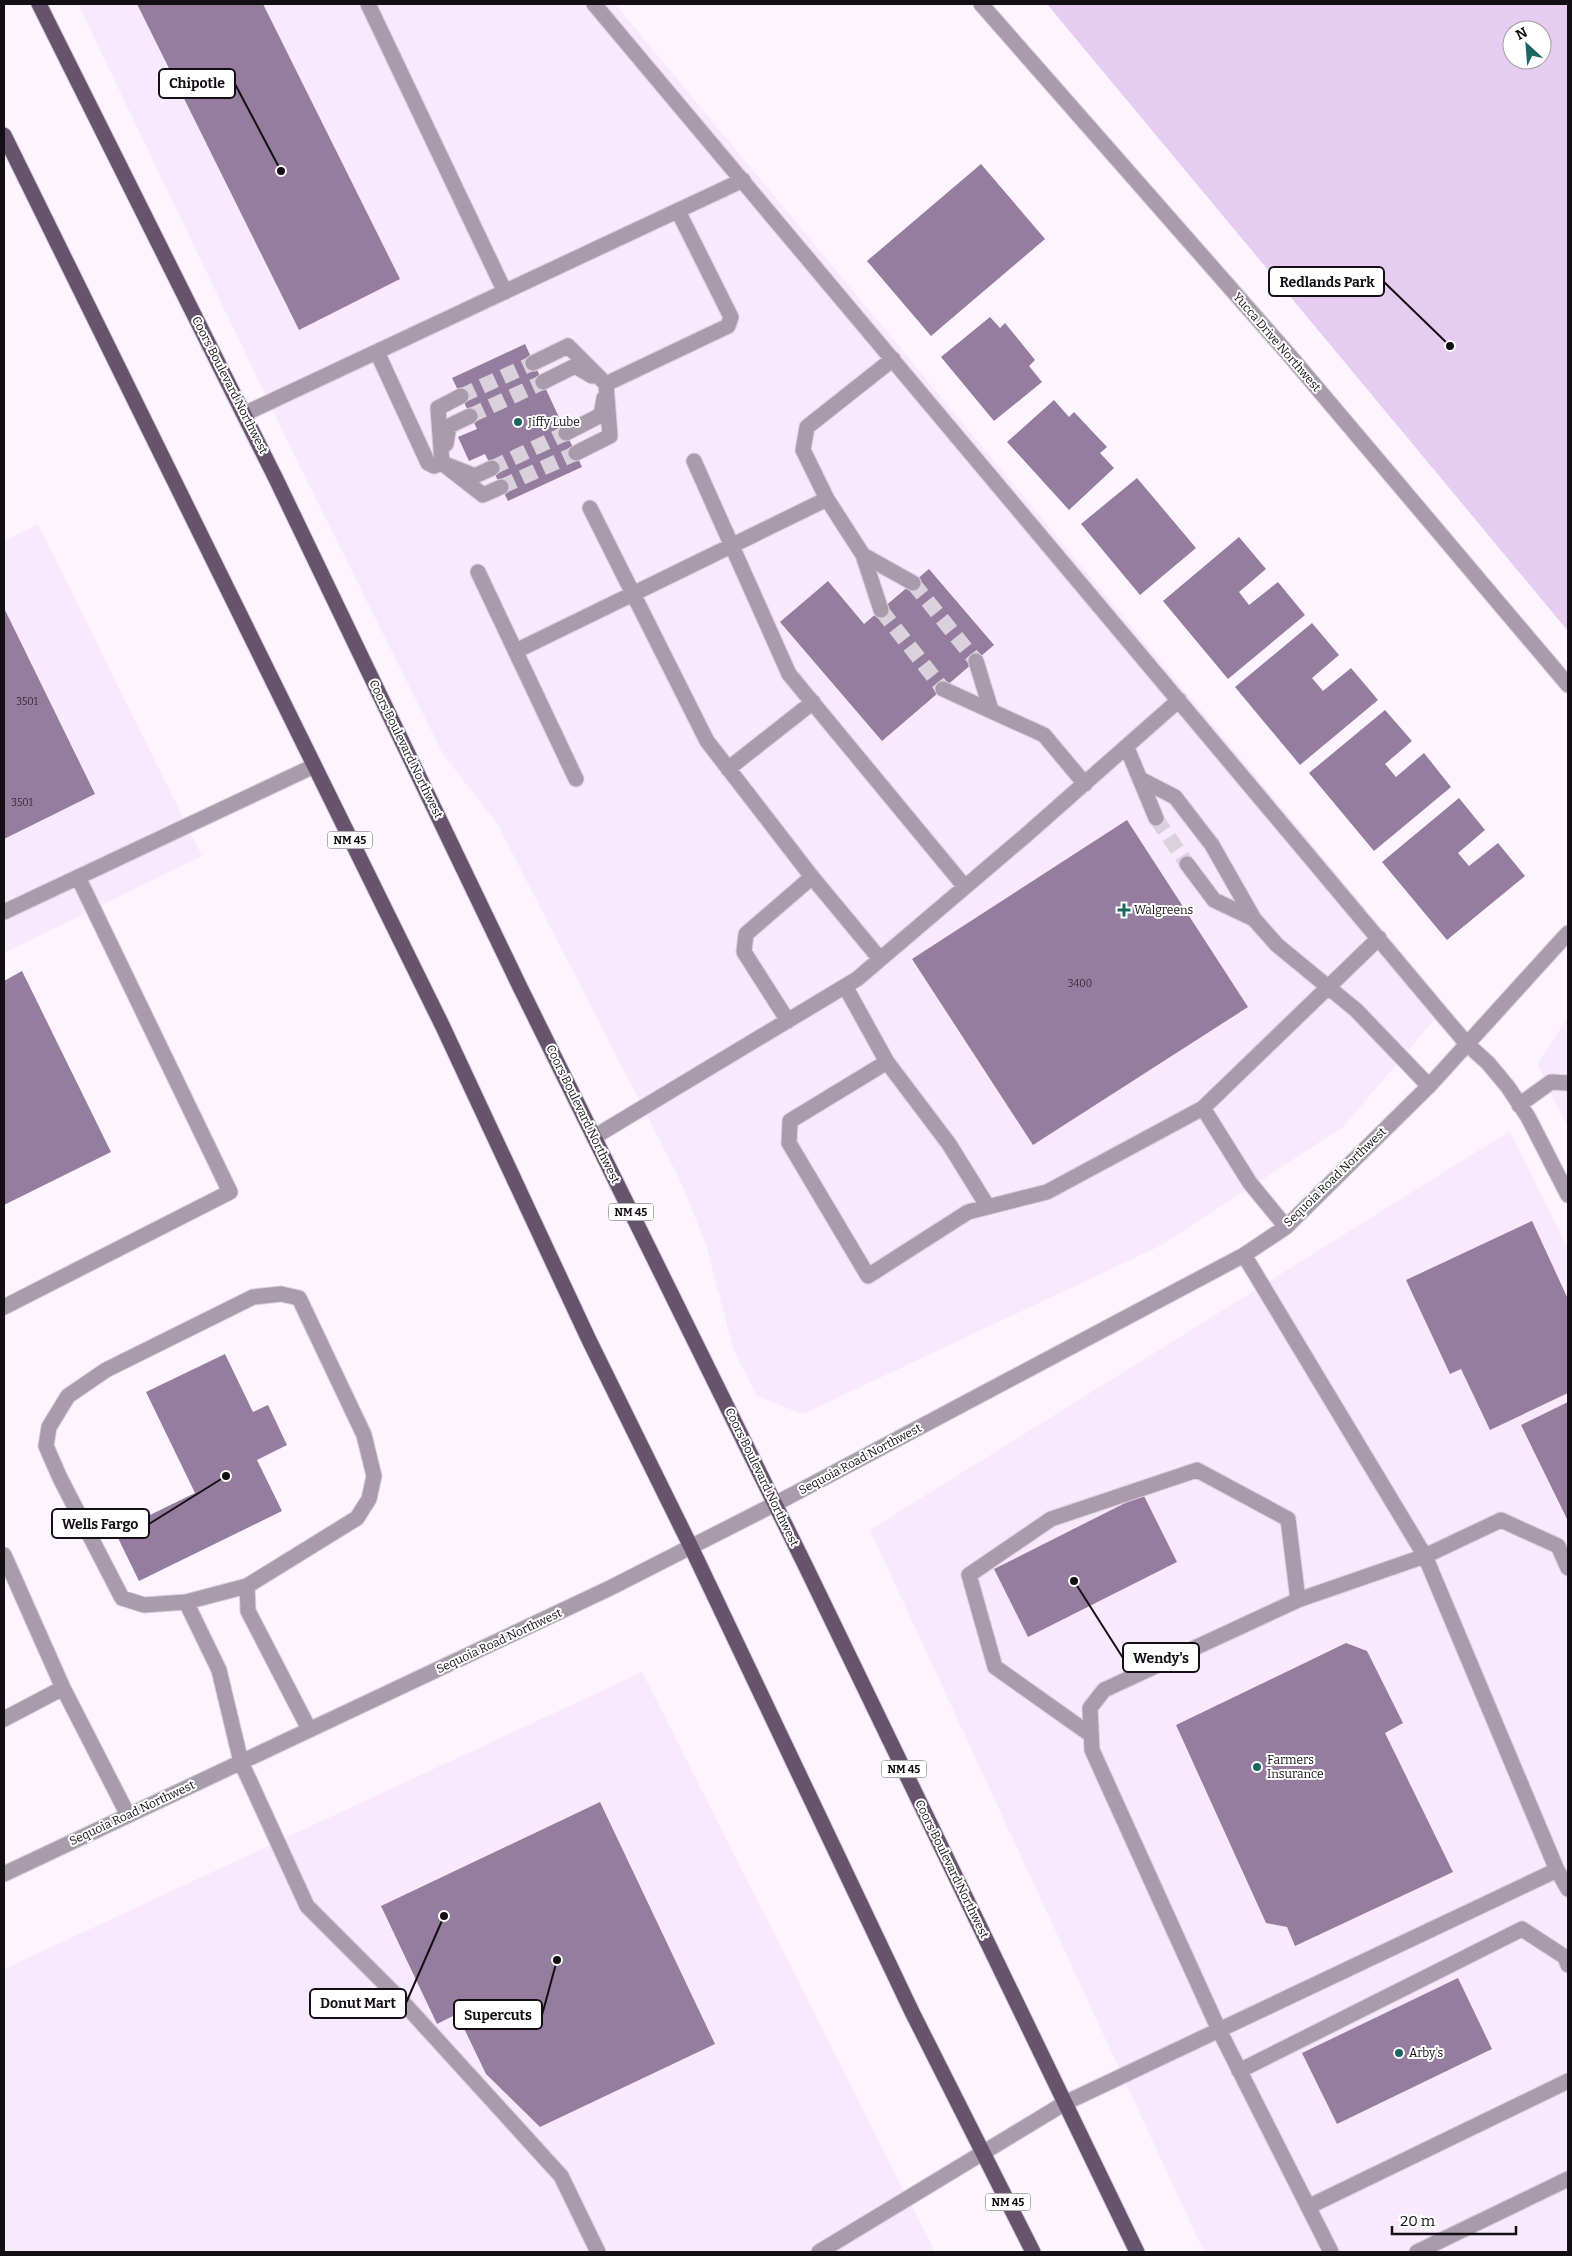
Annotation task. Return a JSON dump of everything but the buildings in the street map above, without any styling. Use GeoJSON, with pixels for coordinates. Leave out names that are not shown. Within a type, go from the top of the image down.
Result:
{"type":"FeatureCollection","features":[{"type":"Feature","properties":{"kind":"main road","name":"Coors Boulevard Northwest"},"geometry":{"type":"LineString","coordinates":[[39,4],[244,414],[1137,2252]]}},
{"type":"Feature","properties":{"kind":"main road","name":"NM 45"},"geometry":{"type":"LineString","coordinates":[[4,135],[442,1028],[589,1340],[691,1547],[912,2012],[1033,2252]]}},
{"type":"Feature","properties":{"kind":"street"},"geometry":{"type":"LineString","coordinates":[[368,4],[505,292]]}},
{"type":"Feature","properties":{"kind":"street"},"geometry":{"type":"LineString","coordinates":[[594,4],[1467,1044],[1488,1062],[1519,1105],[1568,1195]]}},
{"type":"Feature","properties":{"kind":"street","name":"Yucca Drive Northwest"},"geometry":{"type":"LineString","coordinates":[[981,4],[1290,356],[1568,685]]}},
{"type":"Feature","properties":{"kind":"street"},"geometry":{"type":"LineString","coordinates":[[244,414],[742,180]]}},
{"type":"Feature","properties":{"kind":"street"},"geometry":{"type":"LineString","coordinates":[[606,384],[728,326],[731,317],[678,211]]}},
{"type":"Feature","properties":{"kind":"street"},"geometry":{"type":"LineString","coordinates":[[533,362],[568,346],[606,384],[610,436],[576,453]]}},
{"type":"Feature","properties":{"kind":"street"},"geometry":{"type":"LineString","coordinates":[[376,352],[428,463],[434,466],[442,463],[475,476],[492,468]]}},
{"type":"Feature","properties":{"kind":"street"},"geometry":{"type":"LineString","coordinates":[[881,610],[863,554],[827,499],[803,450],[807,428],[893,359]]}},
{"type":"Feature","properties":{"kind":"street"},"geometry":{"type":"LineString","coordinates":[[543,382],[576,366],[606,384]]}},
{"type":"Feature","properties":{"kind":"street"},"geometry":{"type":"LineString","coordinates":[[566,433],[601,415],[606,384]]}},
{"type":"Feature","properties":{"kind":"street"},"geometry":{"type":"LineString","coordinates":[[461,396],[438,408],[442,463],[483,495],[501,487]]}},
{"type":"Feature","properties":{"kind":"street"},"geometry":{"type":"LineString","coordinates":[[442,463],[449,426],[470,416]]}},
{"type":"Feature","properties":{"kind":"street"},"geometry":{"type":"LineString","coordinates":[[694,461],[789,674],[965,887]]}},
{"type":"Feature","properties":{"kind":"street"},"geometry":{"type":"LineString","coordinates":[[516,650],[827,499]]}},
{"type":"Feature","properties":{"kind":"street"},"geometry":{"type":"LineString","coordinates":[[590,508],[707,741],[812,877],[880,959]]}},
{"type":"Feature","properties":{"kind":"street"},"geometry":{"type":"LineString","coordinates":[[863,554],[913,583]]}},
{"type":"Feature","properties":{"kind":"street"},"geometry":{"type":"LineString","coordinates":[[478,572],[576,779]]}},
{"type":"Feature","properties":{"kind":"street"},"geometry":{"type":"LineString","coordinates":[[976,661],[991,710]]}},
{"type":"Feature","properties":{"kind":"street"},"geometry":{"type":"LineString","coordinates":[[943,689],[1044,735],[1085,784]]}},
{"type":"Feature","properties":{"kind":"street"},"geometry":{"type":"LineString","coordinates":[[594,1137],[845,986],[965,887],[1127,748],[1179,700]]}},
{"type":"Feature","properties":{"kind":"street"},"geometry":{"type":"LineString","coordinates":[[728,768],[813,702]]}},
{"type":"Feature","properties":{"kind":"street"},"geometry":{"type":"LineString","coordinates":[[1127,748],[1156,818]]}},
{"type":"Feature","properties":{"kind":"street"},"geometry":{"type":"LineString","coordinates":[[4,912],[314,766]]}},
{"type":"Feature","properties":{"kind":"street"},"geometry":{"type":"LineString","coordinates":[[1140,779],[1176,797],[1212,846],[1254,919],[1277,945],[1356,1010],[1429,1086]]}},
{"type":"Feature","properties":{"kind":"street"},"geometry":{"type":"LineString","coordinates":[[1187,864],[1214,900],[1254,919]]}},
{"type":"Feature","properties":{"kind":"street"},"geometry":{"type":"LineString","coordinates":[[4,1307],[230,1192],[78,877]]}},
{"type":"Feature","properties":{"kind":"street"},"geometry":{"type":"LineString","coordinates":[[788,1021],[744,952],[746,934],[812,877]]}},
{"type":"Feature","properties":{"kind":"street","name":"Sequoia Road Northwest"},"geometry":{"type":"LineString","coordinates":[[4,1874],[610,1588],[775,1504],[1244,1255],[1286,1227],[1429,1086],[1568,933]]}},
{"type":"Feature","properties":{"kind":"street"},"geometry":{"type":"LineString","coordinates":[[887,1062],[790,1121],[789,1143],[868,1276],[968,1212],[1047,1192],[1203,1108],[1379,938]]}},
{"type":"Feature","properties":{"kind":"street"},"geometry":{"type":"LineString","coordinates":[[845,986],[887,1062],[949,1144],[988,1207]]}},
{"type":"Feature","properties":{"kind":"street"},"geometry":{"type":"LineString","coordinates":[[1519,1105],[1551,1082],[1568,1083]]}},
{"type":"Feature","properties":{"kind":"street"},"geometry":{"type":"LineString","coordinates":[[1203,1108],[1250,1183],[1286,1227]]}},
{"type":"Feature","properties":{"kind":"street"},"geometry":{"type":"LineString","coordinates":[[1244,1255],[1425,1556],[1557,1870],[1568,1889]]}},
{"type":"Feature","properties":{"kind":"street"},"geometry":{"type":"LineString","coordinates":[[281,1294],[299,1298],[364,1435],[374,1476],[368,1500],[357,1518],[247,1586],[186,1602],[144,1605],[122,1598],[60,1478],[46,1446],[49,1427],[68,1396],[106,1370],[253,1297],[281,1294]]}},
{"type":"Feature","properties":{"kind":"street"},"geometry":{"type":"LineString","coordinates":[[1091,1736],[995,1667],[968,1575],[1051,1520],[1197,1470],[1288,1519],[1298,1600]]}},
{"type":"Feature","properties":{"kind":"street"},"geometry":{"type":"LineString","coordinates":[[1331,2252],[1219,2030],[1092,1750],[1090,1708],[1104,1690],[1298,1600],[1425,1556],[1501,1520],[1558,1546],[1568,1568]]}},
{"type":"Feature","properties":{"kind":"street"},"geometry":{"type":"LineString","coordinates":[[4,1555],[63,1688],[128,1815]]}},
{"type":"Feature","properties":{"kind":"street"},"geometry":{"type":"LineString","coordinates":[[247,1586],[248,1611],[309,1729]]}},
{"type":"Feature","properties":{"kind":"street"},"geometry":{"type":"LineString","coordinates":[[186,1602],[219,1670],[241,1762],[306,1906],[400,1999],[561,2176],[598,2252]]}},
{"type":"Feature","properties":{"kind":"street"},"geometry":{"type":"LineString","coordinates":[[4,1719],[63,1688]]}},
{"type":"Feature","properties":{"kind":"street"},"geometry":{"type":"LineString","coordinates":[[819,2252],[1065,2103],[1557,1870]]}},
{"type":"Feature","properties":{"kind":"street"},"geometry":{"type":"LineString","coordinates":[[1239,2071],[1522,1930],[1565,1957],[1568,1965]]}},
{"type":"Feature","properties":{"kind":"street"},"geometry":{"type":"LineString","coordinates":[[1308,2208],[1568,2081]]}},
{"type":"Feature","properties":{"kind":"street"},"geometry":{"type":"LineString","coordinates":[[1417,2252],[1568,2179]]}},
{"type":"Feature","properties":{"kind":"shaded area"},"geometry":{"type":"Polygon","coordinates":[[[78,4],[615,4],[1446,1006],[1343,1127],[1160,1246],[803,1414],[757,1396],[733,1349],[706,1244],[679,1178],[498,825],[443,754],[299,465],[78,4]]]}},
{"type":"Feature","properties":{"kind":"shaded area"},"geometry":{"type":"Polygon","coordinates":[[[1047,4],[1568,4],[1568,631],[1047,4]]]}},
{"type":"Feature","properties":{"kind":"shaded area"},"geometry":{"type":"Polygon","coordinates":[[[38,524],[202,856],[4,953],[4,541],[38,524]]]}},
{"type":"Feature","properties":{"kind":"shaded area"},"geometry":{"type":"Polygon","coordinates":[[[1568,1017],[1568,1128],[1537,1064],[1568,1017]]]}},
{"type":"Feature","properties":{"kind":"shaded area"},"geometry":{"type":"Polygon","coordinates":[[[1510,1131],[1568,1249],[1568,2252],[1204,2252],[870,1530],[1510,1131]]]}},
{"type":"Feature","properties":{"kind":"shaded area"},"geometry":{"type":"Polygon","coordinates":[[[642,1672],[935,2252],[4,2252],[4,1969],[642,1672]]]}},
{"type":"Feature","properties":{"kind":"tunnel"},"geometry":{"type":"LineString","coordinates":[[461,396],[533,363]]}},
{"type":"Feature","properties":{"kind":"tunnel"},"geometry":{"type":"LineString","coordinates":[[470,416],[543,382]]}},
{"type":"Feature","properties":{"kind":"tunnel"},"geometry":{"type":"LineString","coordinates":[[492,468],[566,433]]}},
{"type":"Feature","properties":{"kind":"tunnel"},"geometry":{"type":"LineString","coordinates":[[501,487],[576,453]]}},
{"type":"Feature","properties":{"kind":"tunnel"},"geometry":{"type":"LineString","coordinates":[[913,583],[976,661]]}},
{"type":"Feature","properties":{"kind":"tunnel"},"geometry":{"type":"LineString","coordinates":[[881,610],[943,689]]}},
{"type":"Feature","properties":{"kind":"tunnel"},"geometry":{"type":"LineString","coordinates":[[1156,818],[1187,864]]}},
{"type":"Feature","properties":{"kind":"place","name":"Chipotle"},"geometry":{"type":"Point","coordinates":[281,171]}},
{"type":"Feature","properties":{"kind":"place","name":"Redlands Park"},"geometry":{"type":"Point","coordinates":[1450,346]}},
{"type":"Feature","properties":{"kind":"place","name":"Jiffy Lube"},"geometry":{"type":"Point","coordinates":[518,422]}},
{"type":"Feature","properties":{"kind":"place","name":"Walgreens"},"geometry":{"type":"Point","coordinates":[1124,910]}},
{"type":"Feature","properties":{"kind":"place","name":"Wells Fargo"},"geometry":{"type":"Point","coordinates":[226,1476]}},
{"type":"Feature","properties":{"kind":"place","name":"Wendy's"},"geometry":{"type":"Point","coordinates":[1074,1581]}},
{"type":"Feature","properties":{"kind":"place","name":"Farmers Insurance"},"geometry":{"type":"Point","coordinates":[1257,1767]}},
{"type":"Feature","properties":{"kind":"place","name":"Donut Mart"},"geometry":{"type":"Point","coordinates":[444,1916]}},
{"type":"Feature","properties":{"kind":"place","name":"Supercuts"},"geometry":{"type":"Point","coordinates":[557,1960]}},
{"type":"Feature","properties":{"kind":"place","name":"Arby's"},"geometry":{"type":"Point","coordinates":[1399,2053]}}]}
